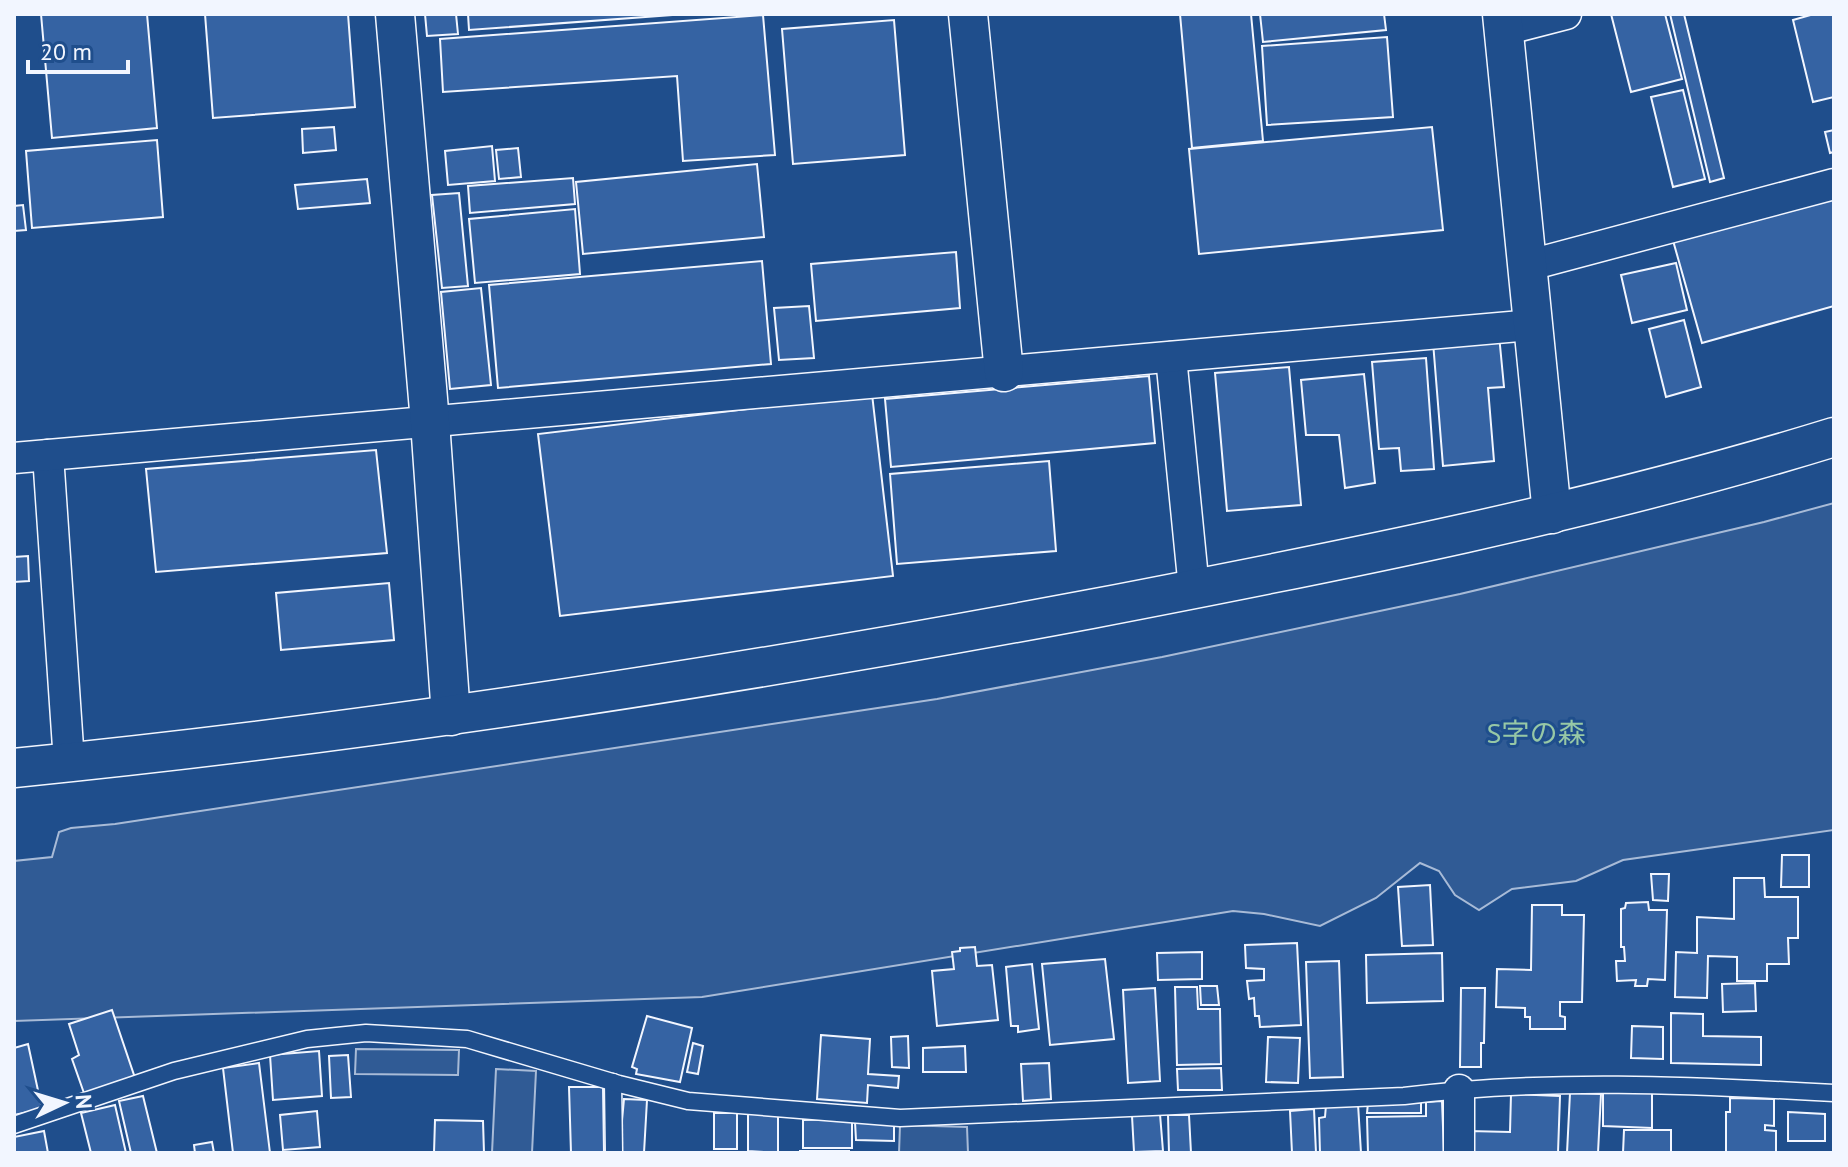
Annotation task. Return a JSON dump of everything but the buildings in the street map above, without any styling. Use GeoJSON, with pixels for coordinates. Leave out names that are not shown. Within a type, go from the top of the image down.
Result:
{"type":"FeatureCollection","features":[{"type":"Feature","properties":{"kind":"street"},"geometry":{"type":"LineString","coordinates":[[395,14],[430,422],[451,716]]}},
{"type":"Feature","properties":{"kind":"street"},"geometry":{"type":"LineString","coordinates":[[968,14],[1004,372]]}},
{"type":"Feature","properties":{"kind":"street"},"geometry":{"type":"LineString","coordinates":[[1552,514],[1503,22],[1566,14]]}},
{"type":"Feature","properties":{"kind":"street"},"geometry":{"type":"LineString","coordinates":[[1526,266],[1834,184]]}},
{"type":"Feature","properties":{"kind":"street"},"geometry":{"type":"LineString","coordinates":[[14,458],[1532,325]]}},
{"type":"Feature","properties":{"kind":"street"},"geometry":{"type":"LineString","coordinates":[[1171,357],[1194,589]]}},
{"type":"Feature","properties":{"kind":"street"},"geometry":{"type":"LineString","coordinates":[[14,768],[451,716],[847,655],[1194,589],[1552,514],[1715,474],[1834,437]]}},
{"type":"Feature","properties":{"kind":"street"},"geometry":{"type":"LineString","coordinates":[[48,455],[69,762]]}},
{"type":"Feature","properties":{"kind":"street"},"geometry":{"type":"LineString","coordinates":[[1459,1090],[1459,1153]]}},
{"type":"Feature","properties":{"kind":"lane"},"geometry":{"type":"LineString","coordinates":[[14,1125],[174,1071],[307,1039],[366,1033],[467,1039],[688,1101],[900,1118],[1404,1096],[1459,1090],[1667,1084],[1834,1093]]}},
{"type":"Feature","properties":{"kind":"lane"},"geometry":{"type":"LineString","coordinates":[[613,1082],[614,1153]]}},
{"type":"Feature","properties":{"kind":"shaded area","name":"S字の森"},"geometry":{"type":"Polygon","coordinates":[[[1834,503],[1834,830],[1623,860],[1576,881],[1512,889],[1479,910],[1455,895],[1439,871],[1420,863],[1376,898],[1320,926],[1233,911],[702,997],[14,1021],[14,861],[52,857],[59,832],[71,828],[115,824],[937,699],[1162,657],[1460,594],[1834,503]]]}},
{"type":"Feature","properties":{"kind":"shaded area"},"geometry":{"type":"Polygon","coordinates":[[[356,1049],[459,1050],[458,1075],[355,1074],[356,1049]]]}},
{"type":"Feature","properties":{"kind":"shaded area"},"geometry":{"type":"Polygon","coordinates":[[[496,1069],[536,1071],[532,1153],[492,1153],[496,1069]]]}},
{"type":"Feature","properties":{"kind":"shaded area"},"geometry":{"type":"Polygon","coordinates":[[[900,1125],[967,1127],[968,1153],[899,1153],[900,1125]]]}}]}
